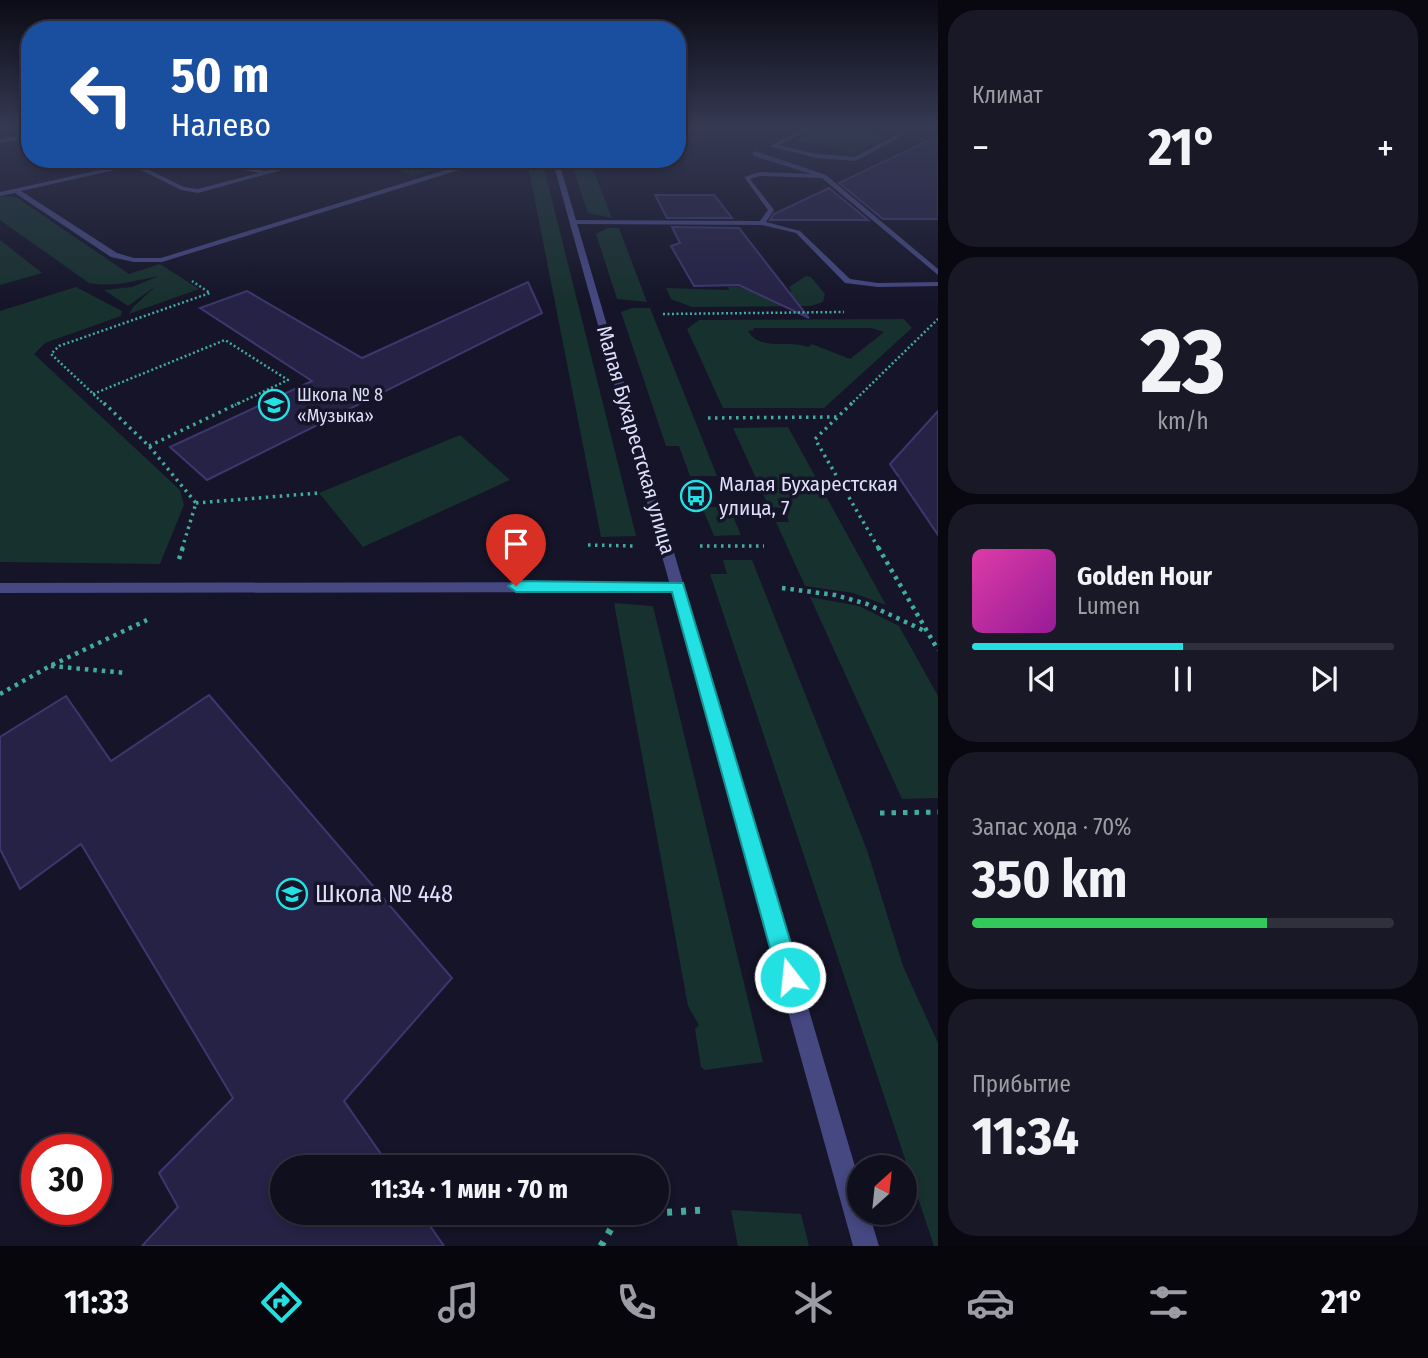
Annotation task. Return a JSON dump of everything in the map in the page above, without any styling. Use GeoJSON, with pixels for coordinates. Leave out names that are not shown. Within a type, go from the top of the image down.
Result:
{"type":"FeatureCollection","features":[{"type":"Feature","properties":{"kind":"street"},"geometry":{"type":"LineString","coordinates":[[0,194],[40,186]]}},
{"type":"Feature","properties":{"kind":"street"},"geometry":{"type":"LineString","coordinates":[[177,186],[198,191],[216,186]]}},
{"type":"Feature","properties":{"kind":"street"},"geometry":{"type":"LineString","coordinates":[[18,191],[114,255],[134,260],[162,260],[400,186]]}},
{"type":"Feature","properties":{"kind":"street","name":"Малая Бухарестская улица"},"geometry":{"type":"LineString","coordinates":[[563,186],[866,1246]]}},
{"type":"Feature","properties":{"kind":"street"},"geometry":{"type":"LineString","coordinates":[[752,186],[771,210],[762,223]]}},
{"type":"Feature","properties":{"kind":"street"},"geometry":{"type":"LineString","coordinates":[[836,186],[938,273]]}},
{"type":"Feature","properties":{"kind":"street"},"geometry":{"type":"LineString","coordinates":[[573,222],[762,223],[798,232],[848,281],[878,285],[938,284]]}},
{"type":"Feature","properties":{"kind":"street"},"geometry":{"type":"LineString","coordinates":[[0,588],[678,587]]}},
{"type":"Feature","properties":{"kind":"path"},"geometry":{"type":"LineString","coordinates":[[191,280],[210,293],[58,346],[51,354],[149,446],[196,503]]}},
{"type":"Feature","properties":{"kind":"path"},"geometry":{"type":"LineString","coordinates":[[663,314],[856,312]]}},
{"type":"Feature","properties":{"kind":"path"},"geometry":{"type":"LineString","coordinates":[[938,319],[814,439],[938,650]]}},
{"type":"Feature","properties":{"kind":"path"},"geometry":{"type":"LineString","coordinates":[[93,394],[225,340],[288,380],[149,446]]}},
{"type":"Feature","properties":{"kind":"path"},"geometry":{"type":"LineString","coordinates":[[708,418],[838,416]]}},
{"type":"Feature","properties":{"kind":"path"},"geometry":{"type":"LineString","coordinates":[[196,503],[319,493]]}},
{"type":"Feature","properties":{"kind":"path"},"geometry":{"type":"LineString","coordinates":[[177,564],[196,503]]}},
{"type":"Feature","properties":{"kind":"path"},"geometry":{"type":"LineString","coordinates":[[588,545],[638,546]]}},
{"type":"Feature","properties":{"kind":"path"},"geometry":{"type":"LineString","coordinates":[[700,546],[764,546]]}},
{"type":"Feature","properties":{"kind":"path"},"geometry":{"type":"LineString","coordinates":[[782,588],[835,595],[867,604],[928,632]]}},
{"type":"Feature","properties":{"kind":"path"},"geometry":{"type":"LineString","coordinates":[[0,694],[50,666],[157,615]]}},
{"type":"Feature","properties":{"kind":"path"},"geometry":{"type":"LineString","coordinates":[[50,666],[126,673]]}},
{"type":"Feature","properties":{"kind":"path"},"geometry":{"type":"LineString","coordinates":[[880,813],[938,812]]}},
{"type":"Feature","properties":{"kind":"path"},"geometry":{"type":"LineString","coordinates":[[601,1246],[619,1215],[705,1210]]}},
{"type":"Feature","properties":{"kind":"green space"},"geometry":{"type":"Polygon","coordinates":[[[532,186],[549,186],[636,536],[601,537],[532,186]]]}},
{"type":"Feature","properties":{"kind":"green space"},"geometry":{"type":"Polygon","coordinates":[[[579,186],[600,186],[612,218],[588,213],[579,186]]]}},
{"type":"Feature","properties":{"kind":"green space"},"geometry":{"type":"Polygon","coordinates":[[[0,196],[16,197],[129,274],[160,264],[199,289],[129,314],[156,286],[128,306],[104,290],[132,287],[159,276],[116,284],[89,283],[0,220],[0,196]]]}},
{"type":"Feature","properties":{"kind":"green space"},"geometry":{"type":"Polygon","coordinates":[[[608,228],[619,228],[647,302],[617,299],[596,234],[608,228]]]}},
{"type":"Feature","properties":{"kind":"green space"},"geometry":{"type":"Polygon","coordinates":[[[0,240],[42,273],[0,285],[0,240]]]}},
{"type":"Feature","properties":{"kind":"green space"},"geometry":{"type":"Polygon","coordinates":[[[806,276],[811,277],[825,294],[823,302],[811,306],[692,307],[671,299],[666,288],[729,290],[728,287],[739,287],[756,293],[791,292],[789,287],[806,276]]]}},
{"type":"Feature","properties":{"kind":"green space"},"geometry":{"type":"Polygon","coordinates":[[[76,287],[122,311],[121,316],[45,343],[34,354],[180,490],[184,505],[160,564],[0,562],[0,311],[76,287]]]}},
{"type":"Feature","properties":{"kind":"green space"},"geometry":{"type":"Polygon","coordinates":[[[632,308],[650,308],[717,476],[690,476],[679,446],[666,446],[621,312],[632,308]]]}},
{"type":"Feature","properties":{"kind":"green space"},"geometry":{"type":"Polygon","coordinates":[[[904,319],[912,328],[824,408],[723,408],[687,329],[699,320],[904,319]],[[753,328],[754,330],[748,331],[753,337],[767,343],[808,347],[812,344],[850,359],[884,332],[871,328],[753,328]]]}},
{"type":"Feature","properties":{"kind":"green space"},"geometry":{"type":"Polygon","coordinates":[[[788,427],[886,605],[853,593],[805,586],[776,522],[789,522],[784,508],[769,507],[733,428],[788,427]]]}},
{"type":"Feature","properties":{"kind":"green space"},"geometry":{"type":"Polygon","coordinates":[[[460,435],[510,480],[363,547],[319,493],[460,435]]]}},
{"type":"Feature","properties":{"kind":"green space"},"geometry":{"type":"Polygon","coordinates":[[[702,507],[729,507],[741,535],[714,536],[702,507]]]}},
{"type":"Feature","properties":{"kind":"green space"},"geometry":{"type":"Polygon","coordinates":[[[723,560],[752,560],[867,850],[903,966],[938,1043],[938,1246],[934,1246],[917,1195],[917,1155],[904,1155],[710,574],[727,574],[723,560]]]}},
{"type":"Feature","properties":{"kind":"green space"},"geometry":{"type":"Polygon","coordinates":[[[810,597],[859,606],[899,626],[938,696],[938,798],[902,799],[810,597]]]}},
{"type":"Feature","properties":{"kind":"green space"},"geometry":{"type":"Polygon","coordinates":[[[614,603],[653,606],[763,1062],[705,1070],[701,1067],[695,1029],[699,1025],[688,1006],[614,603]]]}},
{"type":"Feature","properties":{"kind":"green space"},"geometry":{"type":"Polygon","coordinates":[[[731,1210],[801,1214],[809,1246],[738,1246],[731,1210]]]}},
{"type":"Feature","properties":{"kind":"building"},"geometry":{"type":"Polygon","coordinates":[[[843,186],[938,186],[938,219],[883,219],[843,186]]]}},
{"type":"Feature","properties":{"kind":"building"},"geometry":{"type":"Polygon","coordinates":[[[829,188],[868,220],[770,220],[774,214],[829,188]]]}},
{"type":"Feature","properties":{"kind":"building"},"geometry":{"type":"Polygon","coordinates":[[[655,195],[714,195],[732,218],[667,218],[655,195]]]}},
{"type":"Feature","properties":{"kind":"building"},"geometry":{"type":"Polygon","coordinates":[[[672,227],[739,228],[809,318],[739,285],[694,286],[671,246],[680,243],[672,227]]]}},
{"type":"Feature","properties":{"kind":"building"},"geometry":{"type":"Polygon","coordinates":[[[528,282],[542,313],[207,480],[170,447],[312,381],[200,308],[247,291],[362,358],[528,282]]]}},
{"type":"Feature","properties":{"kind":"building"},"geometry":{"type":"Polygon","coordinates":[[[938,411],[938,535],[890,464],[938,411]]]}},
{"type":"Feature","properties":{"kind":"building"},"geometry":{"type":"Polygon","coordinates":[[[209,695],[452,978],[344,1101],[382,1155],[270,1155],[270,1225],[429,1225],[444,1246],[142,1246],[178,1207],[159,1173],[233,1098],[81,844],[20,889],[0,849],[0,737],[66,696],[111,761],[209,695]]]}},
{"type":"Feature","properties":{"kind":"place","name":"Школа № 8 «Музыка»"},"geometry":{"type":"Point","coordinates":[274,405]}},
{"type":"Feature","properties":{"kind":"place","name":"Малая Бухарестская улица, 7"},"geometry":{"type":"Point","coordinates":[696,496]}},
{"type":"Feature","properties":{"kind":"place","name":"Школа № 448"},"geometry":{"type":"Point","coordinates":[292,894]}},
{"type":"Feature","properties":{"kind":"route"},"geometry":{"type":"LineString","coordinates":[[516,586],[678,587],[790,977]]}}]}
